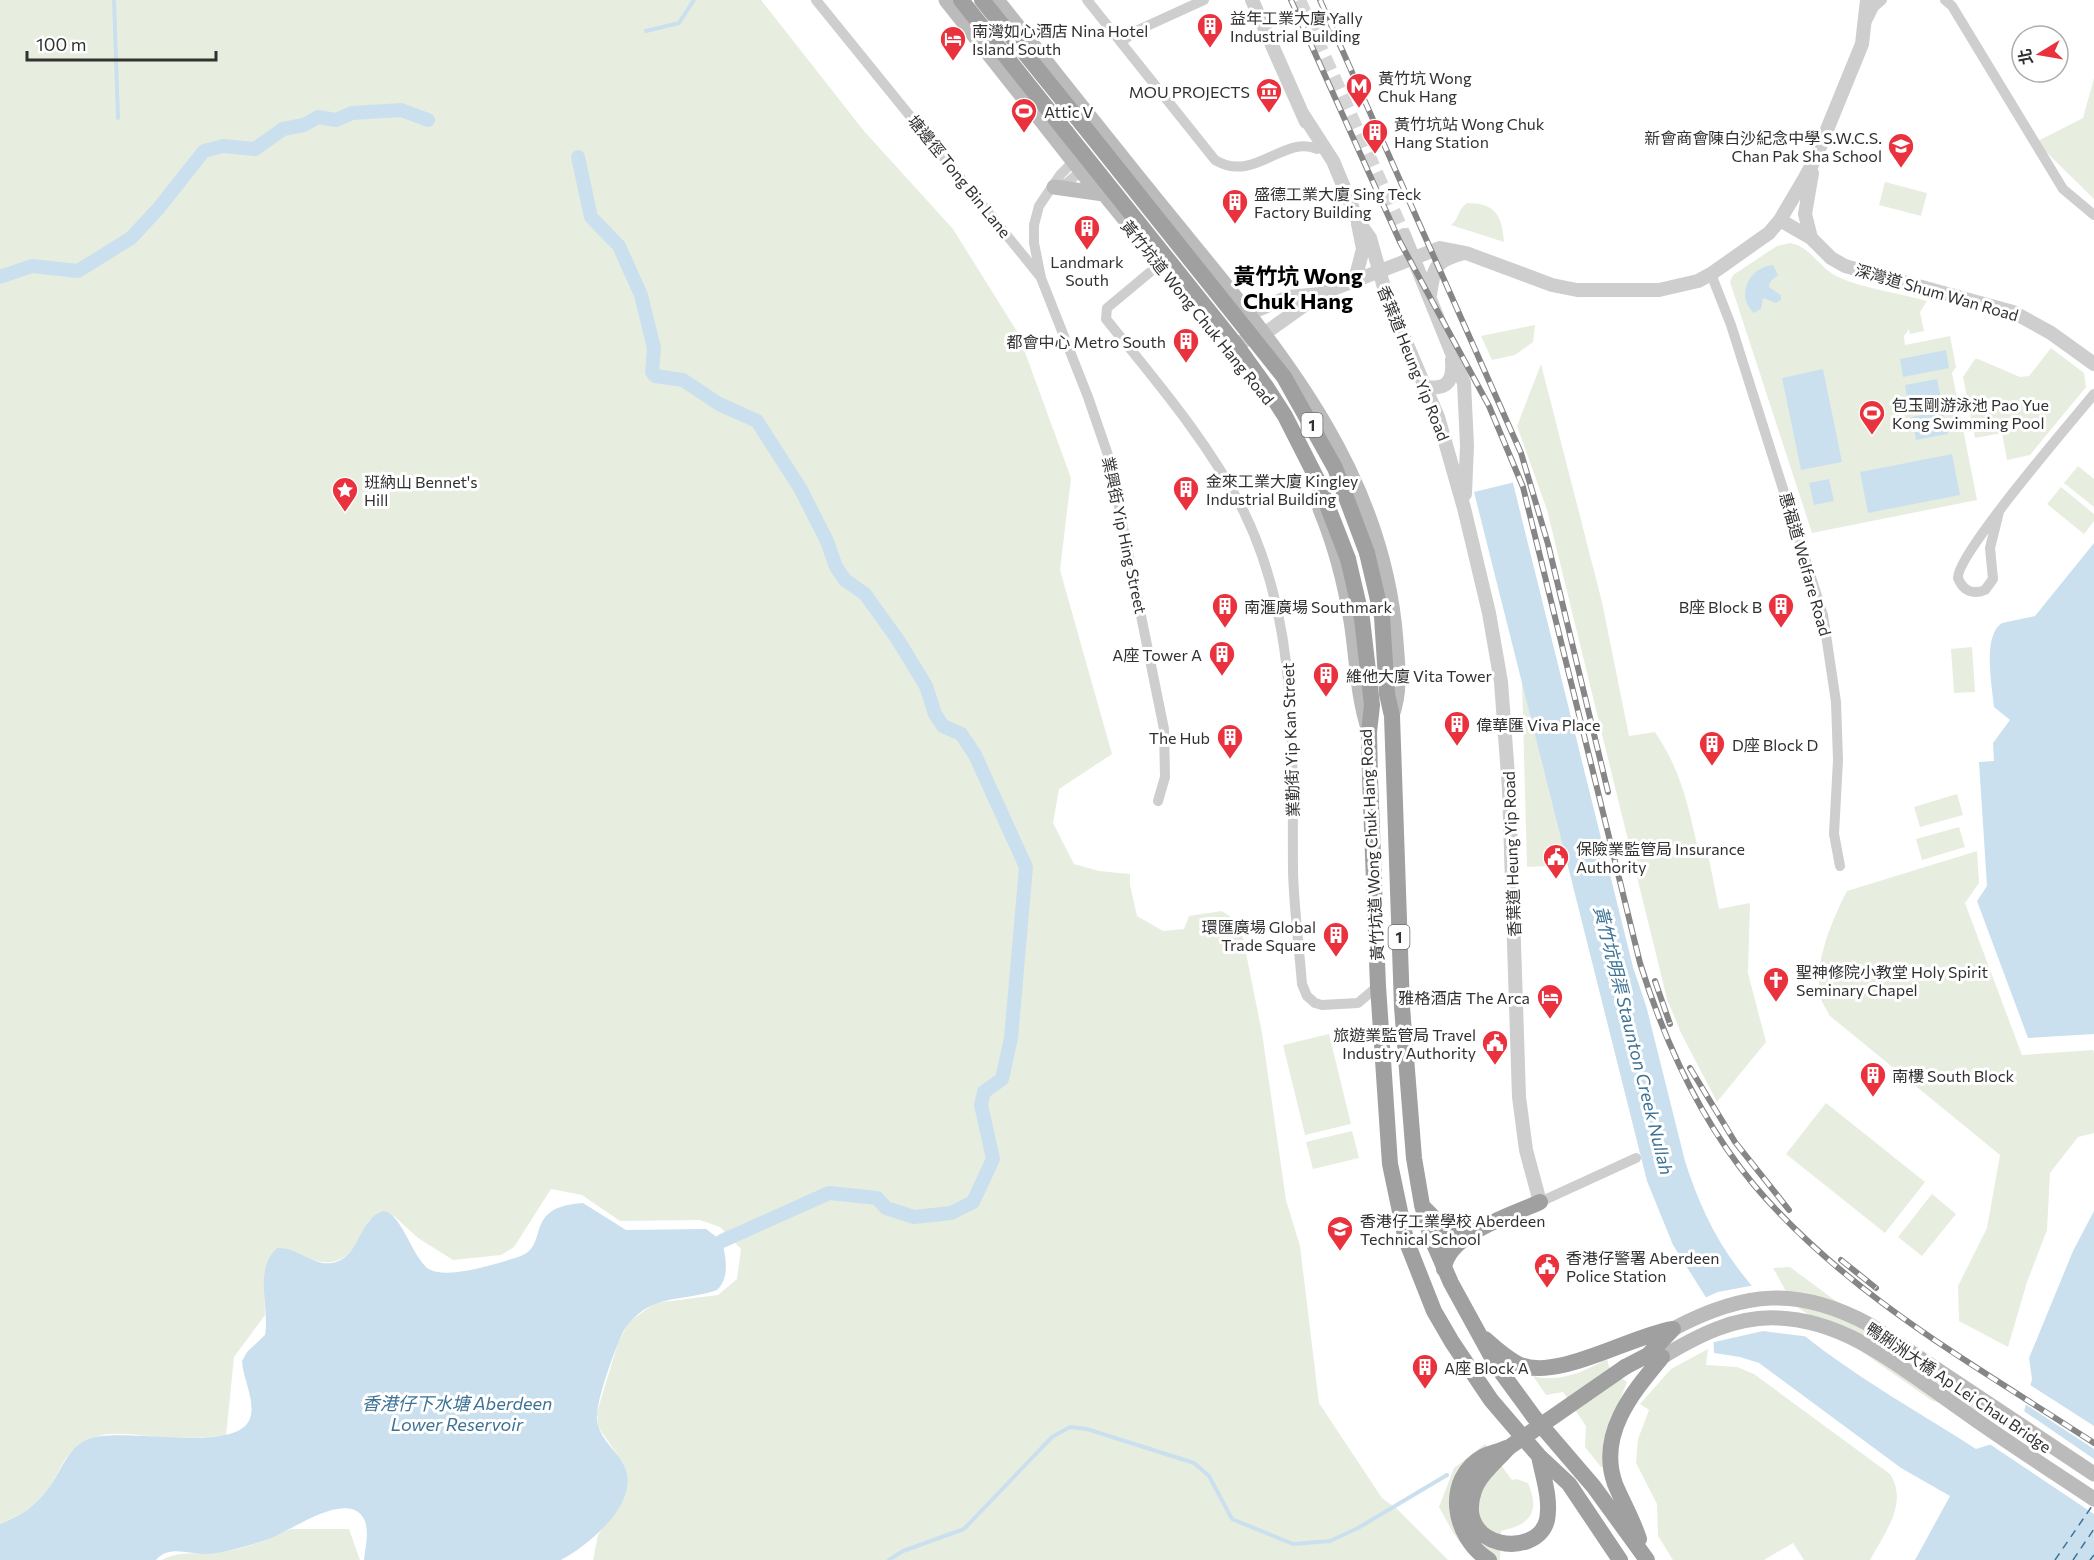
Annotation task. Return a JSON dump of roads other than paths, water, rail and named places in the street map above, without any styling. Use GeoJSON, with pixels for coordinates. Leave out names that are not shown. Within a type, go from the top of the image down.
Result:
{"type":"FeatureCollection","features":[{"type":"Feature","properties":{"kind":"highway","name":"1"},"geometry":{"type":"LineString","coordinates":[[961,0],[1236,345],[1285,416],[1317,479],[1348,559],[1362,619],[1372,705],[1369,732]]}},
{"type":"Feature","properties":{"kind":"highway","name":"1"},"geometry":{"type":"LineString","coordinates":[[982,0],[1284,377],[1335,468],[1367,553],[1382,617],[1387,694],[1392,716]]}},
{"type":"Feature","properties":{"kind":"highway","name":"黃竹坑道 Wong Chuk Hang Road"},"geometry":{"type":"LineString","coordinates":[[1392,716],[1402,1007],[1414,1158],[1422,1205],[1444,1269],[1496,1365],[1547,1433],[1594,1487],[1646,1557]]}},
{"type":"Feature","properties":{"kind":"highway","name":"黃竹坑道 Wong Chuk Hang Road"},"geometry":{"type":"LineString","coordinates":[[1369,732],[1378,986],[1390,1164],[1406,1240],[1434,1311],[1452,1342],[1491,1400],[1539,1456]]}},
{"type":"Feature","properties":{"kind":"highway"},"geometry":{"type":"LineString","coordinates":[[1444,1269],[1446,1255],[1465,1237],[1540,1202]]}},
{"type":"Feature","properties":{"kind":"highway"},"geometry":{"type":"LineString","coordinates":[[1422,1205],[1441,1226],[1465,1237]]}},
{"type":"Feature","properties":{"kind":"highway"},"geometry":{"type":"LineString","coordinates":[[1482,1337],[1518,1364],[1533,1368],[1559,1368],[1649,1333],[1673,1329]]}},
{"type":"Feature","properties":{"kind":"highway"},"geometry":{"type":"LineString","coordinates":[[1646,1557],[1612,1474],[1611,1452],[1622,1411],[1673,1329]]}},
{"type":"Feature","properties":{"kind":"highway"},"geometry":{"type":"LineString","coordinates":[[1489,1560],[1466,1539],[1459,1526],[1457,1496],[1460,1484],[1474,1465],[1484,1456],[1508,1448],[1655,1356]]}},
{"type":"Feature","properties":{"kind":"highway"},"geometry":{"type":"LineString","coordinates":[[1508,1448],[1479,1480],[1473,1493],[1472,1507],[1474,1526],[1479,1534],[1493,1547],[1505,1551],[1525,1548],[1536,1540],[1547,1523],[1549,1504],[1539,1456]]}},
{"type":"Feature","properties":{"kind":"highway","name":"1"},"geometry":{"type":"LineString","coordinates":[[1539,1456],[1569,1484],[1620,1560]]}},
{"type":"Feature","properties":{"kind":"main road","name":"黃竹坑道 Wong Chuk Hang Road"},"geometry":{"type":"LineString","coordinates":[[946,0],[1092,185],[1104,195],[1229,346],[1281,416],[1324,518],[1346,596],[1361,705],[1369,732]]}},
{"type":"Feature","properties":{"kind":"main road","name":"黃竹坑道 Wong Chuk Hang Road"},"geometry":{"type":"LineString","coordinates":[[998,0],[1264,334],[1308,394],[1326,423],[1353,479],[1373,533],[1395,625],[1400,693],[1392,716]]}},
{"type":"Feature","properties":{"kind":"main road"},"geometry":{"type":"LineString","coordinates":[[1078,166],[1110,141]]}},
{"type":"Feature","properties":{"kind":"main road"},"geometry":{"type":"LineString","coordinates":[[1054,187],[1104,195],[1108,177],[1133,171]]}},
{"type":"Feature","properties":{"kind":"main road","name":"鴨脷洲大橋 Ap Lei Chau Bridge"},"geometry":{"type":"LineString","coordinates":[[1673,1329],[1713,1308],[1753,1299],[1797,1300],[1831,1307],[1870,1325],[2094,1474]]}},
{"type":"Feature","properties":{"kind":"main road","name":"鴨脷洲大橋 Ap Lei Chau Bridge"},"geometry":{"type":"LineString","coordinates":[[1655,1356],[1741,1321],[1777,1318],[1829,1327],[1875,1351],[2094,1499]]}},
{"type":"Feature","properties":{"kind":"street","name":"塘邊徑 Tong Bin Lane"},"geometry":{"type":"LineString","coordinates":[[816,0],[1041,278]]}},
{"type":"Feature","properties":{"kind":"street"},"geometry":{"type":"LineString","coordinates":[[1121,42],[1136,32],[1204,0]]}},
{"type":"Feature","properties":{"kind":"street","name":"香葉道 Heung Yip Road"},"geometry":{"type":"LineString","coordinates":[[1252,0],[1317,149],[1335,182],[1344,191]]}},
{"type":"Feature","properties":{"kind":"street"},"geometry":{"type":"LineString","coordinates":[[1229,346],[1264,334],[1320,294],[1380,273],[1440,248],[1466,253],[1552,285],[1577,290],[1659,290],[1690,283],[1711,274],[1761,240],[1780,220],[1815,159],[1859,52],[1866,23],[1868,0]]}},
{"type":"Feature","properties":{"kind":"street"},"geometry":{"type":"LineString","coordinates":[[1866,23],[1874,7],[1882,0]]}},
{"type":"Feature","properties":{"kind":"street"},"geometry":{"type":"LineString","coordinates":[[1945,0],[1952,6],[2063,189],[2094,215]]}},
{"type":"Feature","properties":{"kind":"street"},"geometry":{"type":"LineString","coordinates":[[1089,1],[1209,153],[1223,165],[1241,168],[1305,145],[1317,149]]}},
{"type":"Feature","properties":{"kind":"street","name":"香葉道 Heung Yip Road"},"geometry":{"type":"LineString","coordinates":[[1302,113],[1333,161],[1358,221],[1372,243],[1387,298],[1442,428],[1489,613],[1501,682],[1509,789],[1519,1097],[1526,1150],[1540,1202]]}},
{"type":"Feature","properties":{"kind":"street"},"geometry":{"type":"LineString","coordinates":[[1811,238],[1805,214],[1815,159]]}},
{"type":"Feature","properties":{"kind":"street","name":"塘邊徑 Tong Bin Lane"},"geometry":{"type":"LineString","coordinates":[[1041,278],[1034,225],[1039,206],[1054,187],[1067,183],[1078,166]]}},
{"type":"Feature","properties":{"kind":"street","name":"深灣道 Shum Wan Road"},"geometry":{"type":"LineString","coordinates":[[1780,220],[1811,238],[1832,258],[1845,266],[1986,303],[2019,314],[2051,333],[2094,364]]}},
{"type":"Feature","properties":{"kind":"street","name":"香葉道 Heung Yip Road"},"geometry":{"type":"LineString","coordinates":[[1355,280],[1363,249],[1358,221]]}},
{"type":"Feature","properties":{"kind":"street","name":"香葉道 Heung Yip Road"},"geometry":{"type":"LineString","coordinates":[[1404,235],[1464,383],[1466,419],[1464,508]]}},
{"type":"Feature","properties":{"kind":"street"},"geometry":{"type":"LineString","coordinates":[[1430,296],[1436,266],[1442,260],[1466,253]]}},
{"type":"Feature","properties":{"kind":"street","name":"業勤街 Yip Kan Street"},"geometry":{"type":"LineString","coordinates":[[1161,263],[1107,308],[1106,319],[1201,438],[1224,474],[1244,512],[1274,592],[1288,665],[1291,702],[1293,874],[1302,984],[1307,996],[1315,1004],[1322,1005],[1358,1003],[1378,986]]}},
{"type":"Feature","properties":{"kind":"street","name":"惠福道 Welfare Road"},"geometry":{"type":"LineString","coordinates":[[1711,274],[1728,316],[1823,615],[1836,702],[1838,760],[1834,834],[1840,866]]}},
{"type":"Feature","properties":{"kind":"street","name":"業興街 Yip Hing Street"},"geometry":{"type":"LineString","coordinates":[[1041,278],[1088,397],[1109,458],[1164,729],[1166,777],[1158,801]]}},
{"type":"Feature","properties":{"kind":"street"},"geometry":{"type":"LineString","coordinates":[[1248,314],[1288,297],[1320,294]]}},
{"type":"Feature","properties":{"kind":"street"},"geometry":{"type":"LineString","coordinates":[[1423,386],[1443,388],[1452,380],[1451,349]]}},
{"type":"Feature","properties":{"kind":"street"},"geometry":{"type":"LineString","coordinates":[[1999,512],[1990,548],[1993,579],[1985,590],[1971,592],[1960,583],[1959,568],[1999,512],[2094,394]]}},
{"type":"Feature","properties":{"kind":"street"},"geometry":{"type":"LineString","coordinates":[[1442,428],[1456,426],[1466,419]]}},
{"type":"Feature","properties":{"kind":"street"},"geometry":{"type":"LineString","coordinates":[[1540,1202],[1636,1158]]}},
{"type":"Feature","properties":{"kind":"water"},"geometry":{"type":"Polygon","coordinates":[[[1773,265],[1778,275],[1770,282],[1769,287],[1781,295],[1781,300],[1776,303],[1763,298],[1761,309],[1754,313],[1746,299],[1747,283],[1757,271],[1773,265]]]}},
{"type":"Feature","properties":{"kind":"water"},"geometry":{"type":"Polygon","coordinates":[[[1946,350],[1949,368],[1903,377],[1900,359],[1946,350]]]}},
{"type":"Feature","properties":{"kind":"water"},"geometry":{"type":"Polygon","coordinates":[[[1823,369],[1842,462],[1801,470],[1782,378],[1823,369]]]}},
{"type":"Feature","properties":{"kind":"water"},"geometry":{"type":"Polygon","coordinates":[[[1937,379],[1942,403],[1909,409],[1905,385],[1937,379]]]}},
{"type":"Feature","properties":{"kind":"water"},"geometry":{"type":"Polygon","coordinates":[[[1943,411],[1948,434],[1916,440],[1911,417],[1943,411]]]}},
{"type":"Feature","properties":{"kind":"water"},"geometry":{"type":"Polygon","coordinates":[[[1952,454],[1960,495],[1868,513],[1860,472],[1952,454]]]}},
{"type":"Feature","properties":{"kind":"water"},"geometry":{"type":"Polygon","coordinates":[[[1829,479],[1834,501],[1814,505],[1809,483],[1829,479]]]}},
{"type":"Feature","properties":{"kind":"water","name":"黃竹坑明渠 Staunton Creek Nullah"},"geometry":{"type":"Polygon","coordinates":[[[1515,482],[1685,1161],[1700,1203],[1713,1229],[1737,1267],[1760,1295],[1787,1321],[1816,1345],[1880,1389],[1976,1449],[2004,1440],[2023,1416],[2032,1379],[2029,1358],[2073,1251],[2094,1211],[2094,1560],[1915,1560],[1950,1496],[1901,1468],[1759,1363],[1714,1353],[1712,1307],[1673,1245],[1647,1181],[1474,492],[1515,482]]]}},
{"type":"Feature","properties":{"kind":"water"},"geometry":{"type":"Polygon","coordinates":[[[2094,543],[2094,1034],[2028,1038],[1977,901],[1987,886],[1979,762],[1994,761],[1993,743],[2010,720],[1994,707],[1990,649],[1996,629],[2002,623],[2035,616],[2094,543]]]}},
{"type":"Feature","properties":{"kind":"water","name":"香港仔下水塘 Aberdeen Lower Reservoir"},"geometry":{"type":"Polygon","coordinates":[[[583,1203],[626,1230],[706,1229],[722,1241],[726,1267],[724,1280],[717,1290],[654,1305],[643,1310],[623,1332],[602,1389],[597,1420],[604,1438],[623,1463],[628,1477],[626,1492],[610,1520],[573,1553],[561,1560],[364,1560],[366,1524],[357,1511],[346,1508],[308,1519],[265,1540],[218,1553],[178,1551],[161,1555],[156,1560],[0,1560],[0,1524],[22,1513],[40,1499],[69,1454],[86,1440],[102,1436],[124,1435],[204,1438],[226,1435],[243,1428],[251,1415],[252,1408],[242,1361],[247,1352],[265,1335],[264,1278],[270,1257],[277,1248],[292,1250],[321,1262],[336,1262],[351,1252],[369,1220],[384,1211],[397,1221],[425,1266],[432,1271],[443,1273],[470,1270],[518,1257],[528,1252],[534,1245],[544,1219],[551,1212],[564,1206],[583,1203]]]}},
{"type":"Feature","properties":{"kind":"waterway"},"geometry":{"type":"LineString","coordinates":[[114,0],[118,118]]}},
{"type":"Feature","properties":{"kind":"waterway"},"geometry":{"type":"LineString","coordinates":[[646,31],[679,23],[694,0]]}},
{"type":"Feature","properties":{"kind":"waterway"},"geometry":{"type":"LineString","coordinates":[[0,277],[32,266],[78,271],[131,238],[158,209],[204,151],[223,146],[255,149],[283,129],[304,125],[318,117],[336,120],[352,113],[401,110],[428,120]]}},
{"type":"Feature","properties":{"kind":"waterway"},"geometry":{"type":"LineString","coordinates":[[578,157],[591,217],[619,246],[641,295],[654,348],[652,372],[655,376],[683,380],[719,404],[757,421],[800,488],[827,541],[836,567],[845,580],[865,594],[898,640],[926,686],[935,714],[943,726],[961,734],[975,755],[1026,867],[1011,1038],[1002,1079],[984,1092],[981,1105],[993,1159],[973,1202],[951,1213],[914,1217],[886,1208],[877,1198],[829,1193],[722,1241]]}},
{"type":"Feature","properties":{"kind":"waterway"},"geometry":{"type":"LineString","coordinates":[[889,1560],[903,1551],[964,1529],[1052,1437],[1070,1427],[1087,1429],[1194,1463],[1209,1476],[1232,1519],[1293,1544],[1330,1541],[1358,1528],[1447,1475]]}},
{"type":"Feature","properties":{"kind":"tunnel"},"geometry":{"type":"LineString","coordinates":[[1299,0],[1404,235]]}},
{"type":"Feature","properties":{"kind":"railway"},"geometry":{"type":"LineString","coordinates":[[1291,0],[1400,242],[1489,406],[1523,487],[1640,963],[1673,1051],[1701,1107],[1717,1134],[1754,1185],[1790,1224],[1830,1261],[1914,1326],[2094,1443]]}},
{"type":"Feature","properties":{"kind":"railway"},"geometry":{"type":"LineString","coordinates":[[1320,0],[1521,453],[1548,544],[1608,792]]}},
{"type":"Feature","properties":{"kind":"railway"},"geometry":{"type":"LineString","coordinates":[[1655,981],[1670,1024]]}},
{"type":"Feature","properties":{"kind":"railway"},"geometry":{"type":"LineString","coordinates":[[1690,1068],[1735,1142],[1789,1210]]}},
{"type":"Feature","properties":{"kind":"railway"},"geometry":{"type":"LineString","coordinates":[[1841,1260],[1876,1288]]}},
{"type":"Feature","properties":{"kind":"place","name":"益年工業大廈 Yally Industrial Building"},"geometry":{"type":"Point","coordinates":[1210,49]}},
{"type":"Feature","properties":{"kind":"place","name":"南灣如心酒店 Nina Hotel Island South"},"geometry":{"type":"Point","coordinates":[953,62]}},
{"type":"Feature","properties":{"kind":"place","name":"黃竹坑 Wong Chuk Hang"},"geometry":{"type":"Point","coordinates":[1359,109]}},
{"type":"Feature","properties":{"kind":"place","name":"MOU PROJECTS"},"geometry":{"type":"Point","coordinates":[1269,114]}},
{"type":"Feature","properties":{"kind":"place","name":"Attic V"},"geometry":{"type":"Point","coordinates":[1024,134]}},
{"type":"Feature","properties":{"kind":"place","name":"黃竹坑站 Wong Chuk Hang Station"},"geometry":{"type":"Point","coordinates":[1375,155]}},
{"type":"Feature","properties":{"kind":"place","name":"新會商會陳白沙紀念中學 S.W.C.S. Chan Pak Sha School"},"geometry":{"type":"Point","coordinates":[1901,169]}},
{"type":"Feature","properties":{"kind":"place","name":"盛德工業大廈 Sing Teck Factory Building"},"geometry":{"type":"Point","coordinates":[1235,225]}},
{"type":"Feature","properties":{"kind":"place","name":"Landmark South"},"geometry":{"type":"Point","coordinates":[1087,251]}},
{"type":"Feature","properties":{"kind":"place","name":"都會中心 Metro South"},"geometry":{"type":"Point","coordinates":[1186,364]}},
{"type":"Feature","properties":{"kind":"place","name":"包玉剛游泳池 Pao Yue Kong Swimming Pool"},"geometry":{"type":"Point","coordinates":[1872,436]}},
{"type":"Feature","properties":{"kind":"place","name":"金來工業大廈 Kingley Industrial Building"},"geometry":{"type":"Point","coordinates":[1186,512]}},
{"type":"Feature","properties":{"kind":"place","name":"班納山 Bennet's Hill"},"geometry":{"type":"Point","coordinates":[345,513]}},
{"type":"Feature","properties":{"kind":"place","name":"南滙廣場 Southmark"},"geometry":{"type":"Point","coordinates":[1225,629]}},
{"type":"Feature","properties":{"kind":"place","name":"B座 Block B"},"geometry":{"type":"Point","coordinates":[1781,629]}},
{"type":"Feature","properties":{"kind":"place","name":"A座 Tower A"},"geometry":{"type":"Point","coordinates":[1222,677]}},
{"type":"Feature","properties":{"kind":"place","name":"維他大廈 Vita Tower"},"geometry":{"type":"Point","coordinates":[1326,698]}},
{"type":"Feature","properties":{"kind":"place","name":"偉華匯 Viva Place"},"geometry":{"type":"Point","coordinates":[1457,747]}},
{"type":"Feature","properties":{"kind":"place","name":"The Hub"},"geometry":{"type":"Point","coordinates":[1230,760]}},
{"type":"Feature","properties":{"kind":"place","name":"D座 Block D"},"geometry":{"type":"Point","coordinates":[1712,767]}},
{"type":"Feature","properties":{"kind":"place","name":"保險業監管局 Insurance Authority"},"geometry":{"type":"Point","coordinates":[1556,880]}},
{"type":"Feature","properties":{"kind":"place","name":"環匯廣場 Global Trade Square"},"geometry":{"type":"Point","coordinates":[1336,958]}},
{"type":"Feature","properties":{"kind":"place","name":"聖神修院小教堂 Holy Spirit Seminary Chapel"},"geometry":{"type":"Point","coordinates":[1776,1003]}},
{"type":"Feature","properties":{"kind":"place","name":"雅格酒店 The Arca"},"geometry":{"type":"Point","coordinates":[1550,1020]}},
{"type":"Feature","properties":{"kind":"place","name":"旅遊業監管局 Travel Industry Authority"},"geometry":{"type":"Point","coordinates":[1495,1066]}},
{"type":"Feature","properties":{"kind":"place","name":"南樓 South Block"},"geometry":{"type":"Point","coordinates":[1873,1098]}},
{"type":"Feature","properties":{"kind":"place","name":"香港仔工業學校 Aberdeen Technical School"},"geometry":{"type":"Point","coordinates":[1340,1252]}},
{"type":"Feature","properties":{"kind":"place","name":"香港仔警署 Aberdeen Police Station"},"geometry":{"type":"Point","coordinates":[1547,1289]}},
{"type":"Feature","properties":{"kind":"place","name":"A座 Block A"},"geometry":{"type":"Point","coordinates":[1425,1390]}},
{"type":"Feature","properties":{"kind":"district","name":"黃竹坑 Wong Chuk Hang"},"geometry":{"type":"Point","coordinates":[1298,288]}}]}
